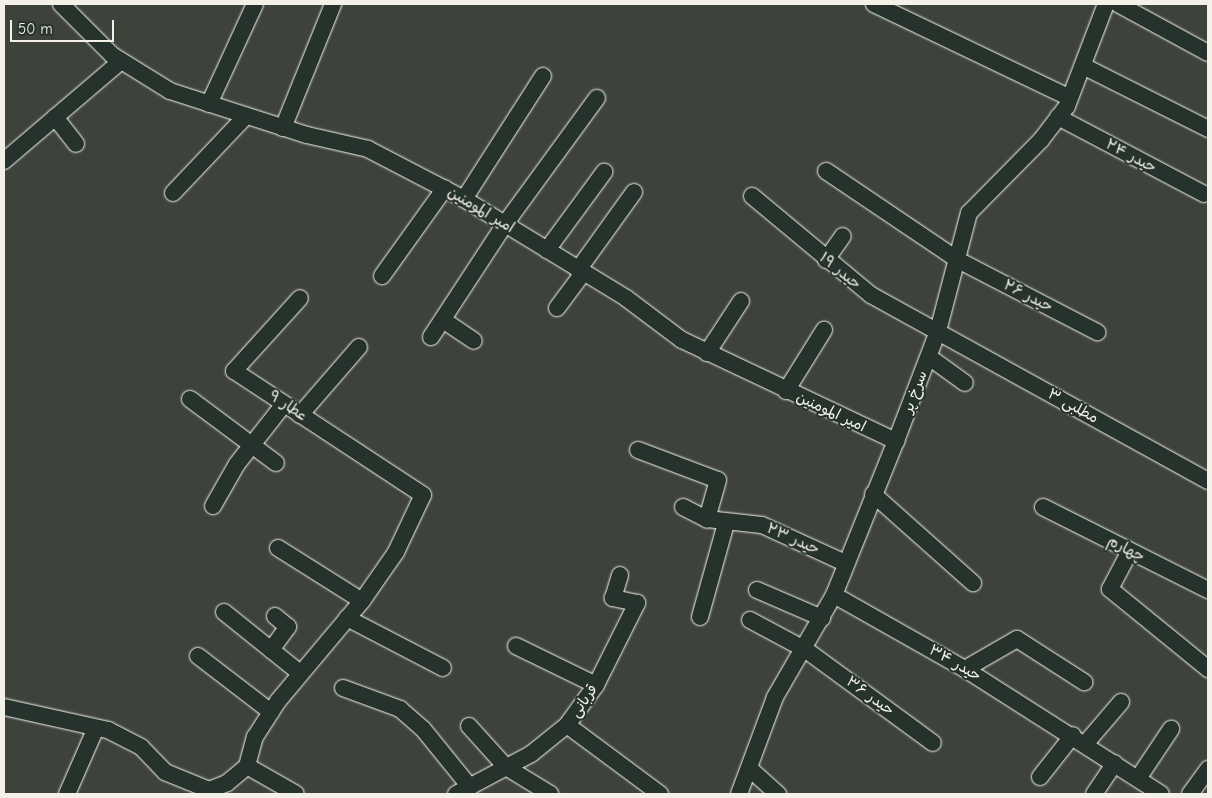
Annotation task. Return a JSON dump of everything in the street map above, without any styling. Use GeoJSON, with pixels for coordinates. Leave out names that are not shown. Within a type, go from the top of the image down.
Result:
{"type":"FeatureCollection","features":[{"type":"Feature","properties":{"kind":"street","name":"امیر المومنین"},"geometry":{"type":"LineString","coordinates":[[61,4],[121,61],[170,91],[283,128],[368,148],[464,198],[707,353],[896,442]]}},
{"type":"Feature","properties":{"kind":"street"},"geometry":{"type":"LineString","coordinates":[[209,104],[255,4]]}},
{"type":"Feature","properties":{"kind":"street"},"geometry":{"type":"LineString","coordinates":[[283,128],[333,4]]}},
{"type":"Feature","properties":{"kind":"street"},"geometry":{"type":"LineString","coordinates":[[874,4],[1070,98]]}},
{"type":"Feature","properties":{"kind":"street","name":"سرخ پر"},"geometry":{"type":"LineString","coordinates":[[739,794],[750,769],[775,697],[806,650],[834,595],[845,563],[896,442],[938,331],[969,213],[1058,117],[1070,98],[1106,4]]}},
{"type":"Feature","properties":{"kind":"street"},"geometry":{"type":"LineString","coordinates":[[1118,4],[1208,53]]}},
{"type":"Feature","properties":{"kind":"street"},"geometry":{"type":"LineString","coordinates":[[4,162],[121,61]]}},
{"type":"Feature","properties":{"kind":"street"},"geometry":{"type":"LineString","coordinates":[[1083,66],[1208,129]]}},
{"type":"Feature","properties":{"kind":"street"},"geometry":{"type":"LineString","coordinates":[[464,198],[543,76]]}},
{"type":"Feature","properties":{"kind":"street"},"geometry":{"type":"LineString","coordinates":[[432,337],[505,224],[597,98]]}},
{"type":"Feature","properties":{"kind":"street"},"geometry":{"type":"LineString","coordinates":[[173,193],[246,116]]}},
{"type":"Feature","properties":{"kind":"street"},"geometry":{"type":"LineString","coordinates":[[55,117],[76,144]]}},
{"type":"Feature","properties":{"kind":"street","name":"حیدر ۲۴"},"geometry":{"type":"LineString","coordinates":[[1058,117],[1204,194]]}},
{"type":"Feature","properties":{"kind":"street","name":"حیدر ۲۶"},"geometry":{"type":"LineString","coordinates":[[826,171],[958,260],[1098,332]]}},
{"type":"Feature","properties":{"kind":"street"},"geometry":{"type":"LineString","coordinates":[[547,250],[604,172]]}},
{"type":"Feature","properties":{"kind":"street"},"geometry":{"type":"LineString","coordinates":[[382,276],[445,188]]}},
{"type":"Feature","properties":{"kind":"street"},"geometry":{"type":"LineString","coordinates":[[557,308],[634,192]]}},
{"type":"Feature","properties":{"kind":"street","name":"حیدر ۱۹"},"geometry":{"type":"LineString","coordinates":[[752,196],[826,260],[871,295],[938,331]]}},
{"type":"Feature","properties":{"kind":"street"},"geometry":{"type":"LineString","coordinates":[[826,260],[843,236]]}},
{"type":"Feature","properties":{"kind":"street","name":"عطار ۹"},"geometry":{"type":"LineString","coordinates":[[300,298],[234,371],[424,495],[396,552],[362,601]]}},
{"type":"Feature","properties":{"kind":"street"},"geometry":{"type":"LineString","coordinates":[[707,353],[741,301]]}},
{"type":"Feature","properties":{"kind":"street"},"geometry":{"type":"LineString","coordinates":[[443,320],[474,341]]}},
{"type":"Feature","properties":{"kind":"street"},"geometry":{"type":"LineString","coordinates":[[786,391],[824,330]]}},
{"type":"Feature","properties":{"kind":"street","name":"مطلبی ۳"},"geometry":{"type":"LineString","coordinates":[[938,331],[1208,481]]}},
{"type":"Feature","properties":{"kind":"street"},"geometry":{"type":"LineString","coordinates":[[300,415],[359,347]]}},
{"type":"Feature","properties":{"kind":"street"},"geometry":{"type":"LineString","coordinates":[[929,358],[965,383]]}},
{"type":"Feature","properties":{"kind":"street"},"geometry":{"type":"LineString","coordinates":[[190,399],[253,444],[276,463]]}},
{"type":"Feature","properties":{"kind":"street"},"geometry":{"type":"LineString","coordinates":[[213,506],[253,444],[284,404]]}},
{"type":"Feature","properties":{"kind":"street"},"geometry":{"type":"LineString","coordinates":[[638,450],[718,480],[707,519]]}},
{"type":"Feature","properties":{"kind":"street"},"geometry":{"type":"LineString","coordinates":[[873,494],[973,583]]}},
{"type":"Feature","properties":{"kind":"street","name":"حیدر ۲۳"},"geometry":{"type":"LineString","coordinates":[[683,507],[707,519],[726,523],[762,525],[845,563]]}},
{"type":"Feature","properties":{"kind":"street","name":"چهارم"},"geometry":{"type":"LineString","coordinates":[[1043,507],[1208,590]]}},
{"type":"Feature","properties":{"kind":"street"},"geometry":{"type":"LineString","coordinates":[[700,617],[726,523]]}},
{"type":"Feature","properties":{"kind":"street"},"geometry":{"type":"LineString","coordinates":[[4,707],[96,728],[141,748],[165,772],[191,785],[209,790],[227,783],[247,766],[255,737],[271,712],[300,673],[362,601],[278,548]]}},
{"type":"Feature","properties":{"kind":"street"},"geometry":{"type":"LineString","coordinates":[[1130,551],[1110,590],[1208,669]]}},
{"type":"Feature","properties":{"kind":"street","name":"قربانی"},"geometry":{"type":"LineString","coordinates":[[463,790],[506,767],[567,726],[596,685],[637,603],[613,598],[620,574]]}},
{"type":"Feature","properties":{"kind":"street"},"geometry":{"type":"LineString","coordinates":[[756,590],[822,618]]}},
{"type":"Feature","properties":{"kind":"street","name":"حیدر ۳۴"},"geometry":{"type":"LineString","coordinates":[[834,595],[965,668],[1080,739],[1138,777],[1157,793]]}},
{"type":"Feature","properties":{"kind":"street"},"geometry":{"type":"LineString","coordinates":[[224,612],[300,673]]}},
{"type":"Feature","properties":{"kind":"street"},"geometry":{"type":"LineString","coordinates":[[271,650],[288,627],[275,616]]}},
{"type":"Feature","properties":{"kind":"street"},"geometry":{"type":"LineString","coordinates":[[347,618],[443,668]]}},
{"type":"Feature","properties":{"kind":"street","name":"حیدر ۳۶"},"geometry":{"type":"LineString","coordinates":[[750,620],[806,650],[933,743]]}},
{"type":"Feature","properties":{"kind":"street"},"geometry":{"type":"LineString","coordinates":[[965,668],[1017,639],[1084,682]]}},
{"type":"Feature","properties":{"kind":"street"},"geometry":{"type":"LineString","coordinates":[[516,646],[596,685]]}},
{"type":"Feature","properties":{"kind":"street"},"geometry":{"type":"LineString","coordinates":[[198,656],[271,712]]}},
{"type":"Feature","properties":{"kind":"street"},"geometry":{"type":"LineString","coordinates":[[343,688],[400,709],[463,790]]}},
{"type":"Feature","properties":{"kind":"street"},"geometry":{"type":"LineString","coordinates":[[1040,778],[1121,702]]}},
{"type":"Feature","properties":{"kind":"street"},"geometry":{"type":"LineString","coordinates":[[469,726],[506,767],[550,794]]}},
{"type":"Feature","properties":{"kind":"street"},"geometry":{"type":"LineString","coordinates":[[567,726],[660,794]]}},
{"type":"Feature","properties":{"kind":"street"},"geometry":{"type":"LineString","coordinates":[[67,794],[96,728]]}},
{"type":"Feature","properties":{"kind":"street"},"geometry":{"type":"LineString","coordinates":[[1138,777],[1171,729]]}},
{"type":"Feature","properties":{"kind":"street"},"geometry":{"type":"LineString","coordinates":[[1094,794],[1115,763]]}},
{"type":"Feature","properties":{"kind":"street"},"geometry":{"type":"LineString","coordinates":[[247,766],[296,794]]}},
{"type":"Feature","properties":{"kind":"street"},"geometry":{"type":"LineString","coordinates":[[750,769],[778,794]]}},
{"type":"Feature","properties":{"kind":"street"},"geometry":{"type":"LineString","coordinates":[[1190,794],[1208,769]]}}]}
